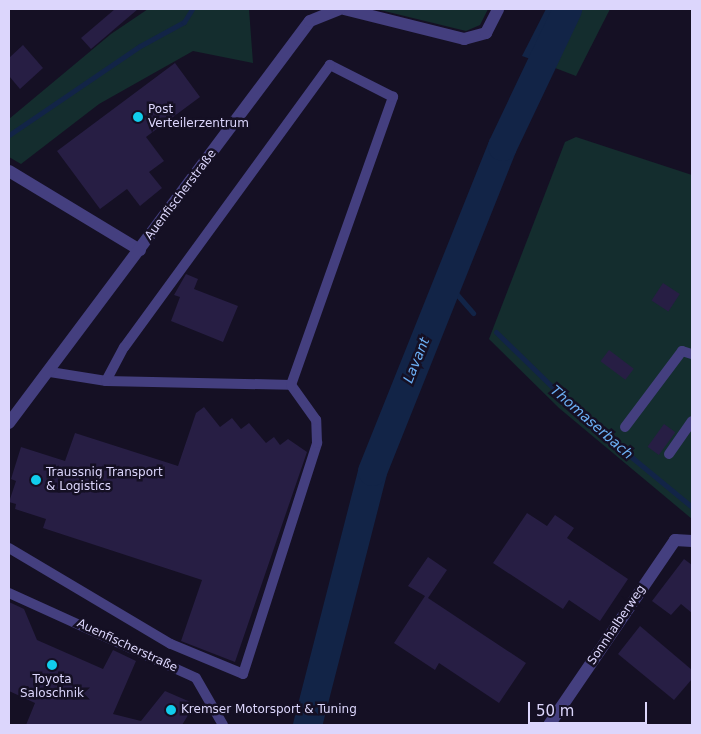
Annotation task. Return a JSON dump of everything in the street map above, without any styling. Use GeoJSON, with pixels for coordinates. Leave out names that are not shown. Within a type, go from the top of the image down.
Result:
{"type":"FeatureCollection","features":[{"type":"Feature","properties":{"kind":"street","name":"Auenfischerstraße"},"geometry":{"type":"LineString","coordinates":[[9,423],[50,372],[310,21],[339,9]]}},
{"type":"Feature","properties":{"kind":"street"},"geometry":{"type":"LineString","coordinates":[[344,9],[464,39],[486,33],[498,9]]}},
{"type":"Feature","properties":{"kind":"street","name":"Auenfischerstraße"},"geometry":{"type":"LineString","coordinates":[[9,171],[140,250]]}},
{"type":"Feature","properties":{"kind":"street","name":"Sonnhalberweg"},"geometry":{"type":"LineString","coordinates":[[549,725],[675,540],[692,541]]}},
{"type":"Feature","properties":{"kind":"lane"},"geometry":{"type":"LineString","coordinates":[[106,381],[124,347],[330,65],[393,97],[291,385]]}},
{"type":"Feature","properties":{"kind":"lane"},"geometry":{"type":"LineString","coordinates":[[625,427],[682,351],[692,354]]}},
{"type":"Feature","properties":{"kind":"lane"},"geometry":{"type":"LineString","coordinates":[[50,372],[106,381],[291,385]]}},
{"type":"Feature","properties":{"kind":"lane"},"geometry":{"type":"LineString","coordinates":[[9,548],[171,644],[243,674],[317,443],[316,420],[291,385]]}},
{"type":"Feature","properties":{"kind":"lane"},"geometry":{"type":"LineString","coordinates":[[669,454],[692,420]]}},
{"type":"Feature","properties":{"kind":"lane","name":"Auenfischerstraße"},"geometry":{"type":"LineString","coordinates":[[9,593],[196,678],[223,725]]}},
{"type":"Feature","properties":{"kind":"green space"},"geometry":{"type":"Polygon","coordinates":[[[148,9],[249,9],[253,63],[193,51],[99,104],[21,164],[9,157],[9,119],[111,34],[148,9]]]}},
{"type":"Feature","properties":{"kind":"green space"},"geometry":{"type":"Polygon","coordinates":[[[376,9],[488,9],[480,25],[466,31],[376,9]]]}},
{"type":"Feature","properties":{"kind":"green space"},"geometry":{"type":"Polygon","coordinates":[[[577,9],[610,9],[576,76],[550,66],[577,9]]]}},
{"type":"Feature","properties":{"kind":"green space"},"geometry":{"type":"Polygon","coordinates":[[[576,137],[692,175],[692,519],[559,408],[489,339],[565,142],[576,137]]]}},
{"type":"Feature","properties":{"kind":"water"},"geometry":{"type":"Polygon","coordinates":[[[546,9],[577,9],[550,66],[522,56],[546,9]]]}},
{"type":"Feature","properties":{"kind":"building"},"geometry":{"type":"Polygon","coordinates":[[[115,9],[138,9],[91,49],[81,38],[115,9]]]}},
{"type":"Feature","properties":{"kind":"building"},"geometry":{"type":"Polygon","coordinates":[[[23,45],[43,68],[20,89],[9,76],[9,58],[23,45]]]}},
{"type":"Feature","properties":{"kind":"building","name":"Post Verteilerzentrum"},"geometry":{"type":"Polygon","coordinates":[[[175,63],[200,97],[146,137],[164,161],[149,172],[162,188],[140,206],[127,189],[100,209],[57,151],[175,63]]]}},
{"type":"Feature","properties":{"kind":"building"},"geometry":{"type":"Polygon","coordinates":[[[186,274],[198,279],[194,289],[238,306],[223,342],[171,321],[180,297],[174,295],[186,274]]]}},
{"type":"Feature","properties":{"kind":"building"},"geometry":{"type":"Polygon","coordinates":[[[663,283],[680,294],[668,312],[652,301],[663,283]]]}},
{"type":"Feature","properties":{"kind":"building"},"geometry":{"type":"Polygon","coordinates":[[[609,350],[634,369],[625,380],[601,361],[609,350]]]}},
{"type":"Feature","properties":{"kind":"building"},"geometry":{"type":"Polygon","coordinates":[[[204,407],[220,427],[232,418],[241,429],[249,423],[266,443],[274,437],[280,445],[288,439],[307,452],[235,662],[181,641],[202,580],[43,528],[46,519],[15,509],[16,504],[9,502],[16,481],[11,479],[21,447],[65,461],[75,433],[178,466],[196,413],[204,407]]]}},
{"type":"Feature","properties":{"kind":"building"},"geometry":{"type":"Polygon","coordinates":[[[664,424],[675,432],[659,455],[648,447],[664,424]]]}},
{"type":"Feature","properties":{"kind":"building"},"geometry":{"type":"Polygon","coordinates":[[[527,513],[547,526],[555,515],[574,528],[567,538],[628,579],[600,621],[569,600],[563,609],[493,563],[527,513]]]}},
{"type":"Feature","properties":{"kind":"building"},"geometry":{"type":"Polygon","coordinates":[[[428,557],[447,570],[428,598],[526,663],[499,703],[439,663],[435,670],[394,643],[425,596],[408,586],[428,557]]]}},
{"type":"Feature","properties":{"kind":"building"},"geometry":{"type":"Polygon","coordinates":[[[684,559],[692,565],[692,613],[681,604],[671,615],[652,601],[684,559]]]}},
{"type":"Feature","properties":{"kind":"building","name":"Toyota Saloschnik"},"geometry":{"type":"Polygon","coordinates":[[[9,602],[24,609],[37,640],[103,669],[113,650],[136,661],[113,714],[141,721],[165,691],[195,704],[182,725],[26,725],[35,703],[9,691],[9,602]]]}},
{"type":"Feature","properties":{"kind":"building"},"geometry":{"type":"Polygon","coordinates":[[[640,626],[692,670],[692,679],[674,700],[618,654],[640,626]]]}},
{"type":"Feature","properties":{"kind":"waterway"},"geometry":{"type":"LineString","coordinates":[[9,135],[140,46],[184,22],[192,9]]}},
{"type":"Feature","properties":{"kind":"waterway","name":"Lavant"},"geometry":{"type":"LineString","coordinates":[[307,725],[372,471],[502,146],[567,9]]}},
{"type":"Feature","properties":{"kind":"waterway","name":"Thomaserbach"},"geometry":{"type":"LineString","coordinates":[[447,283],[473,313]]}},
{"type":"Feature","properties":{"kind":"waterway","name":"Thomaserbach"},"geometry":{"type":"LineString","coordinates":[[496,332],[584,418],[692,507]]}},
{"type":"Feature","properties":{"kind":"place","name":"Post Verteilerzentrum"},"geometry":{"type":"Point","coordinates":[138,117]}},
{"type":"Feature","properties":{"kind":"place","name":"Traussnig Transport & Logistics"},"geometry":{"type":"Point","coordinates":[36,480]}},
{"type":"Feature","properties":{"kind":"place","name":"Toyota Saloschnik"},"geometry":{"type":"Point","coordinates":[52,665]}},
{"type":"Feature","properties":{"kind":"place","name":"Kremser Motorsport & Tuning"},"geometry":{"type":"Point","coordinates":[171,710]}}]}
